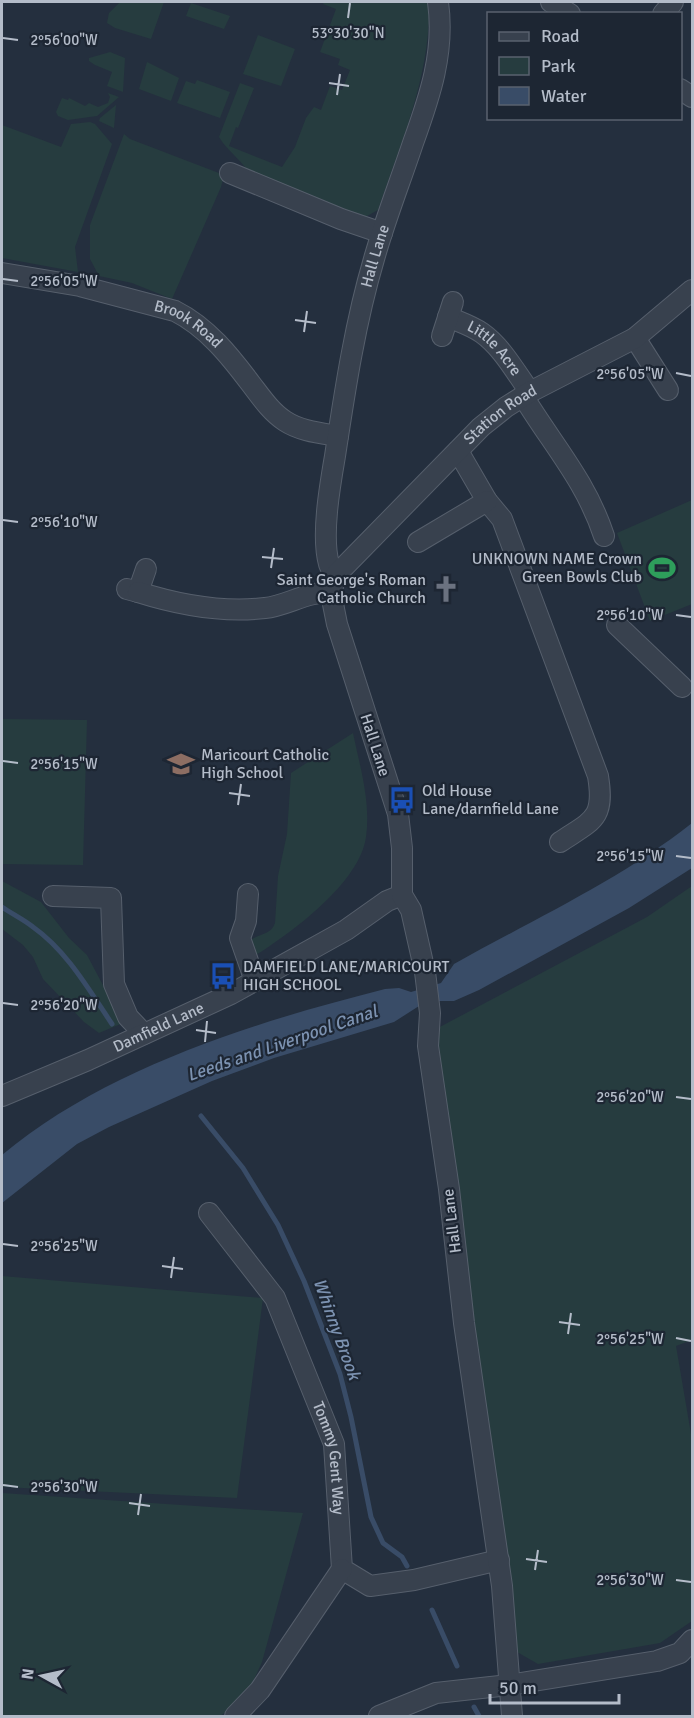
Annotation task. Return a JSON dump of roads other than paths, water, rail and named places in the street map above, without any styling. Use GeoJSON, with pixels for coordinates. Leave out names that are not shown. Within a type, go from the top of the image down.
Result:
{"type":"FeatureCollection","features":[{"type":"Feature","properties":{"kind":"street","name":"Hall Lane"},"geometry":{"type":"LineString","coordinates":[[438,2],[441,34],[438,62],[431,92],[382,233],[360,311],[338,436],[327,521],[329,566],[334,585],[337,624],[398,814],[402,848],[402,895],[411,910],[425,972],[429,1005],[428,1046],[449,1189],[464,1323],[499,1560],[512,1716]]}},
{"type":"Feature","properties":{"kind":"street"},"geometry":{"type":"LineString","coordinates":[[551,2],[567,12]]}},
{"type":"Feature","properties":{"kind":"street"},"geometry":{"type":"LineString","coordinates":[[230,173],[341,219],[382,233]]}},
{"type":"Feature","properties":{"kind":"street","name":"Brook Road"},"geometry":{"type":"LineString","coordinates":[[2,273],[80,286],[175,311],[189,318],[211,337],[271,409],[285,421],[298,427],[338,436]]}},
{"type":"Feature","properties":{"kind":"street","name":"Station Road"},"geometry":{"type":"LineString","coordinates":[[334,585],[481,428],[527,394],[634,338],[693,290]]}},
{"type":"Feature","properties":{"kind":"street","name":"Little Acre"},"geometry":{"type":"LineString","coordinates":[[448,318],[473,327],[485,334],[496,346],[527,394],[541,425],[582,484],[598,518],[603,536]]}},
{"type":"Feature","properties":{"kind":"street"},"geometry":{"type":"LineString","coordinates":[[634,338],[668,390]]}},
{"type":"Feature","properties":{"kind":"street"},"geometry":{"type":"LineString","coordinates":[[458,451],[487,501],[502,519],[598,776],[602,797],[595,818],[560,842]]}},
{"type":"Feature","properties":{"kind":"street"},"geometry":{"type":"LineString","coordinates":[[418,542],[487,501]]}},
{"type":"Feature","properties":{"kind":"street"},"geometry":{"type":"LineString","coordinates":[[146,569],[133,591],[184,604],[236,610],[268,608],[300,600],[334,585]]}},
{"type":"Feature","properties":{"kind":"street"},"geometry":{"type":"LineString","coordinates":[[617,625],[682,687]]}},
{"type":"Feature","properties":{"kind":"street"},"geometry":{"type":"LineString","coordinates":[[248,894],[246,921],[240,938],[255,981]]}},
{"type":"Feature","properties":{"kind":"street","name":"Damfield Lane"},"geometry":{"type":"LineString","coordinates":[[2,1096],[144,1034],[255,981],[346,930],[387,902],[402,895]]}},
{"type":"Feature","properties":{"kind":"street"},"geometry":{"type":"LineString","coordinates":[[53,896],[111,898],[114,984],[128,1017],[144,1034]]}},
{"type":"Feature","properties":{"kind":"street","name":"Tommy Gent Way"},"geometry":{"type":"LineString","coordinates":[[209,1213],[275,1298],[334,1444],[342,1569]]}},
{"type":"Feature","properties":{"kind":"street"},"geometry":{"type":"LineString","coordinates":[[235,1716],[260,1690],[342,1569],[370,1586],[414,1580],[499,1560]]}},
{"type":"Feature","properties":{"kind":"street"},"geometry":{"type":"LineString","coordinates":[[380,1716],[436,1693],[509,1685],[657,1661],[680,1653],[693,1640]]}},
{"type":"Feature","properties":{"kind":"water","name":"Leeds and Liverpool Canal"},"geometry":{"type":"Polygon","coordinates":[[[692,823],[692,868],[629,908],[479,990],[454,1001],[440,1001],[419,1006],[394,1022],[274,1058],[212,1081],[109,1127],[77,1144],[2,1203],[2,1155],[43,1124],[87,1097],[135,1073],[234,1033],[385,989],[399,988],[411,992],[441,983],[454,964],[606,881],[636,863],[692,823]]]}},
{"type":"Feature","properties":{"kind":"waterway","name":"Whinny Brook"},"geometry":{"type":"LineString","coordinates":[[2,907],[29,924],[67,959],[112,1024]]}},
{"type":"Feature","properties":{"kind":"waterway","name":"Whinny Brook"},"geometry":{"type":"LineString","coordinates":[[201,1116],[243,1168],[278,1225],[304,1281],[340,1374],[371,1517],[383,1543],[402,1557],[407,1566]]}},
{"type":"Feature","properties":{"kind":"waterway","name":"Whinny Brook"},"geometry":{"type":"LineString","coordinates":[[432,1610],[457,1666]]}},
{"type":"Feature","properties":{"kind":"waterway","name":"Whinny Brook"},"geometry":{"type":"LineString","coordinates":[[474,1707],[479,1716]]}},
{"type":"Feature","properties":{"kind":"place","name":"UNKNOWN NAME Crown Green Bowls Club"},"geometry":{"type":"Point","coordinates":[662,568]}},
{"type":"Feature","properties":{"kind":"place","name":"Saint George's Roman Catholic Church"},"geometry":{"type":"Point","coordinates":[446,589]}},
{"type":"Feature","properties":{"kind":"place","name":"Maricourt Catholic High School"},"geometry":{"type":"Point","coordinates":[181,764]}},
{"type":"Feature","properties":{"kind":"place","name":"Old House Lane/darnfield Lane"},"geometry":{"type":"Point","coordinates":[402,800]}},
{"type":"Feature","properties":{"kind":"place","name":"DAMFIELD LANE/MARICOURT HIGH SCHOOL"},"geometry":{"type":"Point","coordinates":[223,976]}}]}
